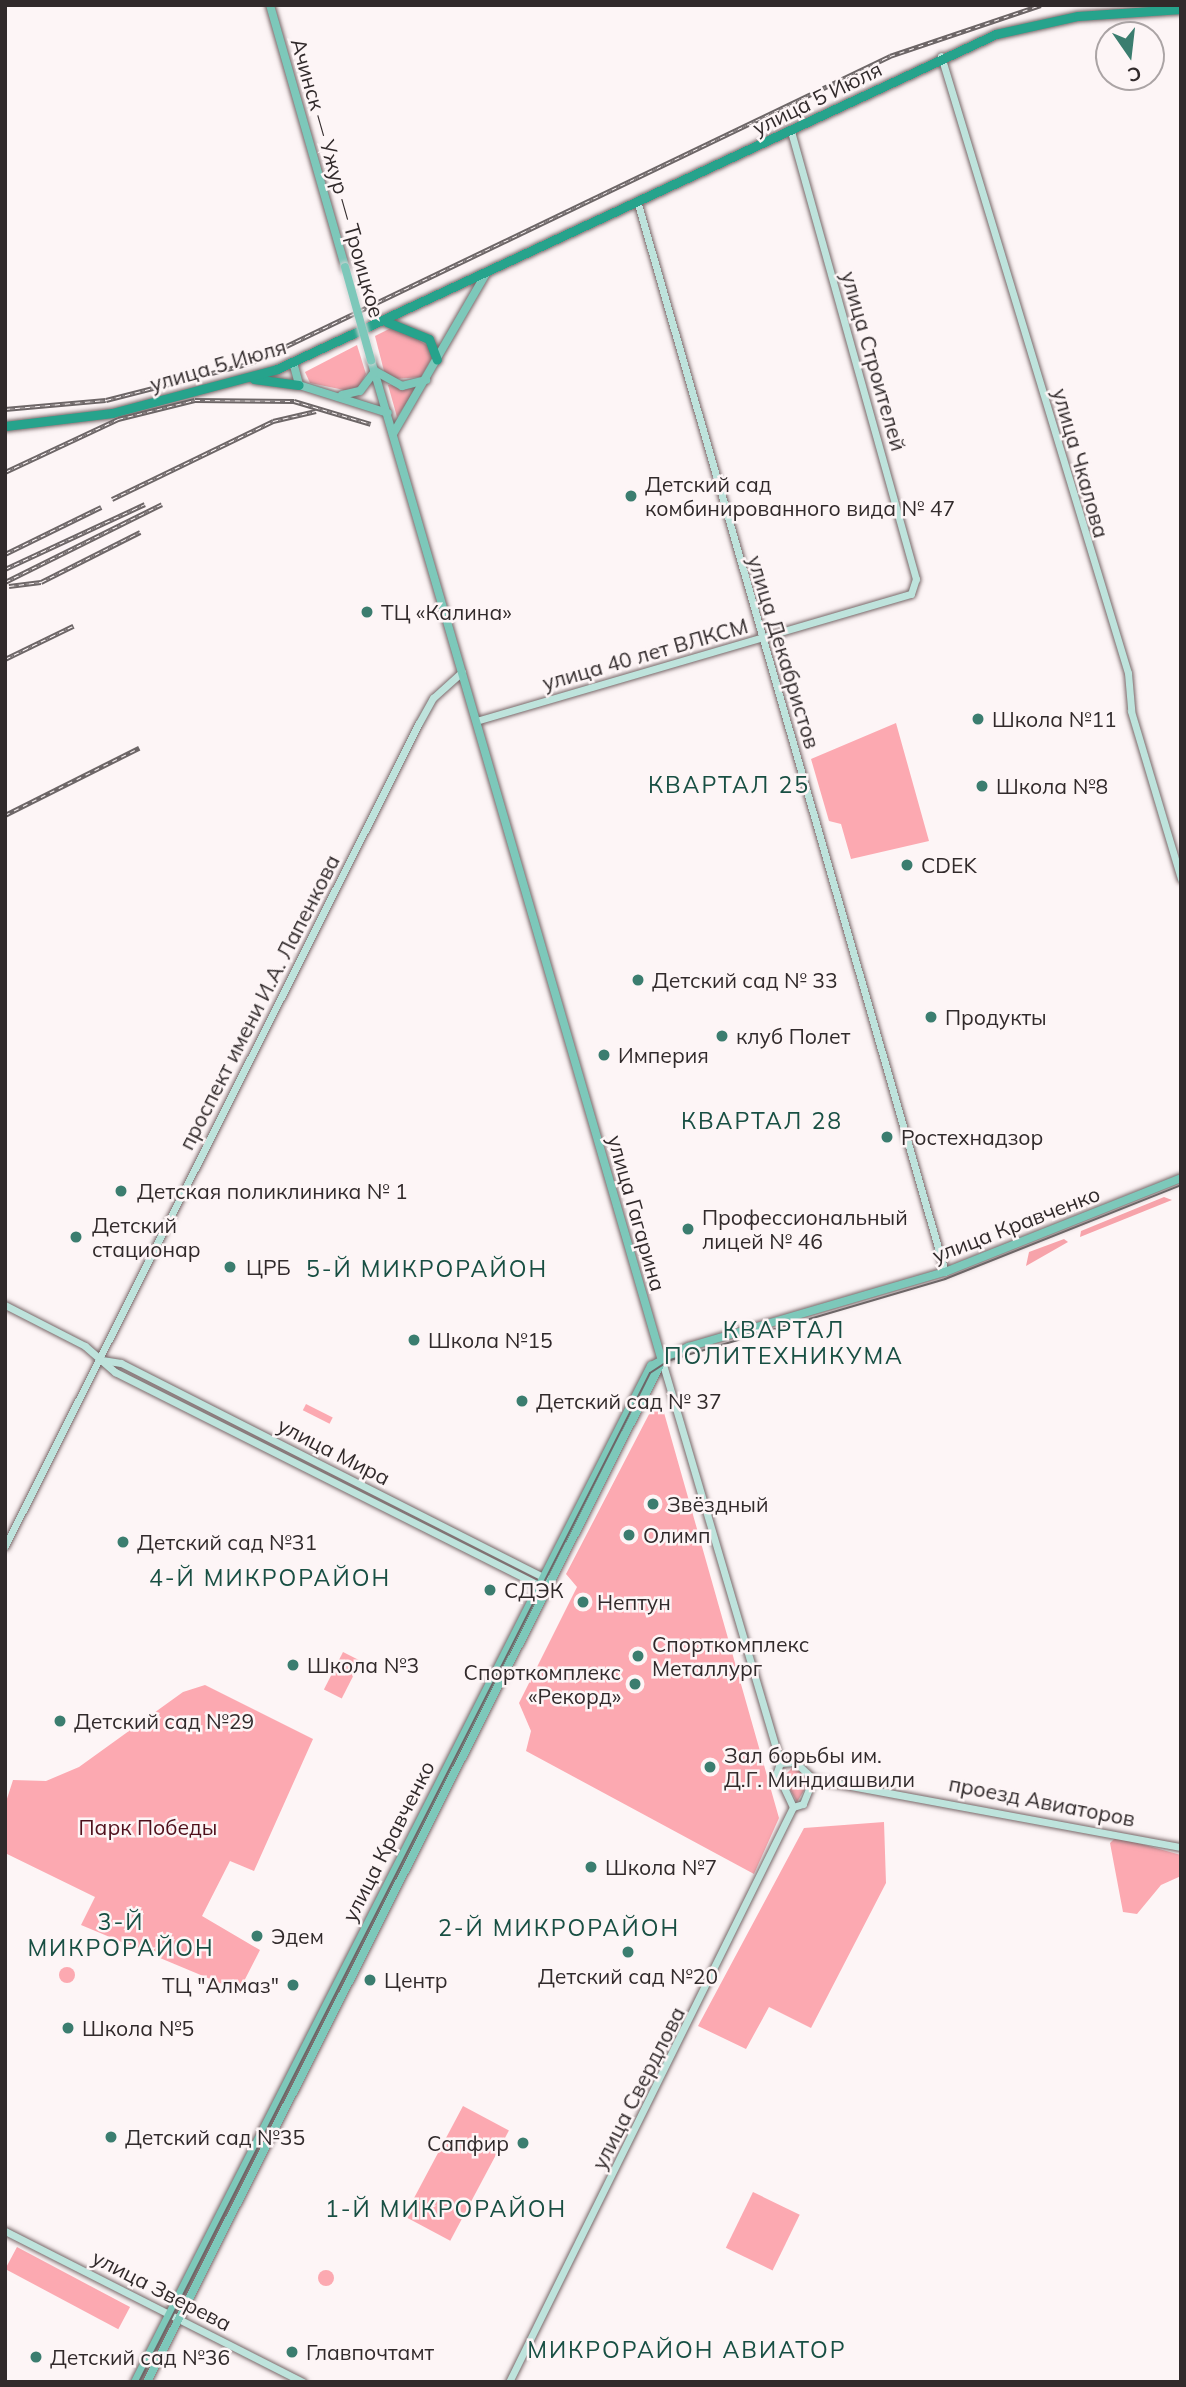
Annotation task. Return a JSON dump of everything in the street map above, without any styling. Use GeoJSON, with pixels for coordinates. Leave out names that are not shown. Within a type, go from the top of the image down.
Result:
{"type":"FeatureCollection","features":[{"type":"Feature","properties":{"kind":"highway","name":"улица 5 Июля"},"geometry":{"type":"LineString","coordinates":[[5,426],[112,412],[242,379],[293,362],[387,322],[638,204],[941,56],[1056,19],[1181,9]]}},
{"type":"Feature","properties":{"kind":"highway"},"geometry":{"type":"LineString","coordinates":[[387,322],[429,339],[437,360]]}},
{"type":"Feature","properties":{"kind":"highway"},"geometry":{"type":"LineString","coordinates":[[242,379],[299,385]]}},
{"type":"Feature","properties":{"kind":"main road","name":"Ачинск — Ужур — Троицкое"},"geometry":{"type":"LineString","coordinates":[[270,5],[393,434]]}},
{"type":"Feature","properties":{"kind":"main road","name":"улица Чкалова"},"geometry":{"type":"LineString","coordinates":[[941,56],[1128,673],[1131,711],[1181,880]]}},
{"type":"Feature","properties":{"kind":"main road","name":"улица Строителей"},"geometry":{"type":"LineString","coordinates":[[791,130],[916,579],[906,599]]}},
{"type":"Feature","properties":{"kind":"main road","name":"улица Декабристов"},"geometry":{"type":"LineString","coordinates":[[638,204],[945,1272]]}},
{"type":"Feature","properties":{"kind":"main road"},"geometry":{"type":"LineString","coordinates":[[393,434],[426,380],[472,292],[485,275]]}},
{"type":"Feature","properties":{"kind":"main road"},"geometry":{"type":"LineString","coordinates":[[468,282],[472,292]]}},
{"type":"Feature","properties":{"kind":"main road"},"geometry":{"type":"LineString","coordinates":[[293,362],[299,385],[387,413]]}},
{"type":"Feature","properties":{"kind":"main road"},"geometry":{"type":"LineString","coordinates":[[335,395],[360,391],[375,371],[402,386],[426,380]]}},
{"type":"Feature","properties":{"kind":"main road","name":"улица Гагарина"},"geometry":{"type":"LineString","coordinates":[[393,434],[780,1763],[778,1779],[793,1807]]}},
{"type":"Feature","properties":{"kind":"main road","name":"улица 40 лет ВЛКСМ"},"geometry":{"type":"LineString","coordinates":[[476,721],[906,599]]}},
{"type":"Feature","properties":{"kind":"main road","name":"проспект имени И.А. Лапенкова"},"geometry":{"type":"LineString","coordinates":[[5,1546],[96,1359],[419,723],[433,698],[462,672]]}},
{"type":"Feature","properties":{"kind":"main road","name":"улица Кравченко"},"geometry":{"type":"LineString","coordinates":[[135,2382],[645,1374],[688,1347],[945,1272],[1181,1178]]}},
{"type":"Feature","properties":{"kind":"main road","name":"улица Мира"},"geometry":{"type":"LineString","coordinates":[[5,1305],[85,1346],[96,1359],[121,1363],[215,1416],[551,1586]]}},
{"type":"Feature","properties":{"kind":"main road","name":"улица Кравченко"},"geometry":{"type":"LineString","coordinates":[[147,2382],[551,1586],[662,1361]]}},
{"type":"Feature","properties":{"kind":"main road","name":"проезд Авиаторов"},"geometry":{"type":"LineString","coordinates":[[780,1763],[795,1762],[813,1779],[1181,1847]]}},
{"type":"Feature","properties":{"kind":"main road","name":"улица Свердлова"},"geometry":{"type":"LineString","coordinates":[[509,2382],[793,1807],[803,1804],[813,1779]]}},
{"type":"Feature","properties":{"kind":"main road","name":"улица Зверева"},"geometry":{"type":"LineString","coordinates":[[5,2231],[303,2382]]}},
{"type":"Feature","properties":{"kind":"green space"},"geometry":{"type":"Polygon","coordinates":[[[395,326],[430,347],[433,356],[421,377],[395,379],[384,371],[375,336],[395,326]]]}},
{"type":"Feature","properties":{"kind":"green space"},"geometry":{"type":"Polygon","coordinates":[[[357,345],[366,374],[359,386],[349,391],[310,383],[305,372],[357,345]]]}},
{"type":"Feature","properties":{"kind":"green space"},"geometry":{"type":"Polygon","coordinates":[[[388,385],[417,387],[397,417],[388,385]]]}},
{"type":"Feature","properties":{"kind":"green space"},"geometry":{"type":"Polygon","coordinates":[[[896,723],[929,841],[851,859],[841,824],[829,821],[811,759],[896,723]]]}},
{"type":"Feature","properties":{"kind":"green space","name":"Спорткомплекс Металлург"},"geometry":{"type":"Polygon","coordinates":[[[659,1395],[779,1818],[754,1874],[526,1751],[531,1731],[519,1703],[577,1587],[566,1574],[659,1395]]]}},
{"type":"Feature","properties":{"kind":"green space"},"geometry":{"type":"Polygon","coordinates":[[[306,1404],[333,1418],[330,1424],[303,1410],[306,1404]]]}},
{"type":"Feature","properties":{"kind":"green space"},"geometry":{"type":"Polygon","coordinates":[[[343,1652],[361,1661],[342,1699],[324,1689],[343,1652]]]}},
{"type":"Feature","properties":{"kind":"green space","name":"Парк Победы"},"geometry":{"type":"Polygon","coordinates":[[[205,1685],[313,1739],[254,1871],[230,1861],[202,1916],[260,1950],[239,1991],[81,1925],[95,1897],[5,1853],[5,1805],[13,1780],[46,1781],[79,1767],[183,1692],[205,1685]]]}},
{"type":"Feature","properties":{"kind":"green space"},"geometry":{"type":"Polygon","coordinates":[[[795,1765],[810,1781],[797,1802],[783,1777],[795,1765]]]}},
{"type":"Feature","properties":{"kind":"green space"},"geometry":{"type":"Polygon","coordinates":[[[884,1822],[886,1883],[811,2028],[769,2007],[746,2049],[698,2026],[804,1828],[884,1822]]]}},
{"type":"Feature","properties":{"kind":"green space"},"geometry":{"type":"Polygon","coordinates":[[[1116,1837],[1181,1855],[1181,1876],[1161,1885],[1137,1914],[1123,1912],[1110,1843],[1116,1837]]]}},
{"type":"Feature","properties":{"kind":"green space"},"geometry":{"type":"Polygon","coordinates":[[[64,1967],[70,1967],[75,1975],[73,1981],[64,1983],[59,1978],[59,1972],[64,1967]]]}},
{"type":"Feature","properties":{"kind":"green space"},"geometry":{"type":"Polygon","coordinates":[[[463,2106],[509,2130],[450,2241],[404,2216],[463,2106]]]}},
{"type":"Feature","properties":{"kind":"green space"},"geometry":{"type":"Polygon","coordinates":[[[753,2192],[800,2215],[773,2271],[726,2248],[753,2192]]]}},
{"type":"Feature","properties":{"kind":"green space"},"geometry":{"type":"Polygon","coordinates":[[[17,2247],[130,2307],[118,2329],[5,2269],[17,2247]]]}},
{"type":"Feature","properties":{"kind":"green space"},"geometry":{"type":"Polygon","coordinates":[[[323,2270],[329,2270],[334,2278],[332,2284],[323,2286],[318,2281],[318,2275],[323,2270]]]}},
{"type":"Feature","properties":{"kind":"shaded area"},"geometry":{"type":"Polygon","coordinates":[[[1164,1197],[1172,1200],[1080,1237],[1081,1231],[1164,1197]]]}},
{"type":"Feature","properties":{"kind":"shaded area"},"geometry":{"type":"Polygon","coordinates":[[[1064,1239],[1068,1242],[1026,1266],[1029,1252],[1064,1239]]]}},
{"type":"Feature","properties":{"kind":"tram line"},"geometry":{"type":"LineString","coordinates":[[139,2382],[650,1373],[670,1360],[945,1279],[1181,1185]]}},
{"type":"Feature","properties":{"kind":"railway"},"geometry":{"type":"LineString","coordinates":[[5,409],[106,400],[251,363],[890,56],[1041,5]]}},
{"type":"Feature","properties":{"kind":"railway"},"geometry":{"type":"LineString","coordinates":[[5,472],[118,419],[195,400],[294,401],[371,424]]}},
{"type":"Feature","properties":{"kind":"railway"},"geometry":{"type":"LineString","coordinates":[[112,499],[273,421],[316,411]]}},
{"type":"Feature","properties":{"kind":"railway"},"geometry":{"type":"LineString","coordinates":[[5,569],[145,504]]}},
{"type":"Feature","properties":{"kind":"railway"},"geometry":{"type":"LineString","coordinates":[[5,582],[162,504]]}},
{"type":"Feature","properties":{"kind":"railway"},"geometry":{"type":"LineString","coordinates":[[5,554],[101,507]]}},
{"type":"Feature","properties":{"kind":"railway"},"geometry":{"type":"LineString","coordinates":[[9,586],[41,582],[140,532]]}},
{"type":"Feature","properties":{"kind":"railway"},"geometry":{"type":"LineString","coordinates":[[5,659],[73,626]]}},
{"type":"Feature","properties":{"kind":"railway"},"geometry":{"type":"LineString","coordinates":[[5,815],[139,748]]}},
{"type":"Feature","properties":{"kind":"place","name":"Детский сад комбинированного вида № 47"},"geometry":{"type":"Point","coordinates":[631,496]}},
{"type":"Feature","properties":{"kind":"place","name":"ТЦ «Калина»"},"geometry":{"type":"Point","coordinates":[367,612]}},
{"type":"Feature","properties":{"kind":"place","name":"Школа №11"},"geometry":{"type":"Point","coordinates":[978,719]}},
{"type":"Feature","properties":{"kind":"place","name":"Школа №8"},"geometry":{"type":"Point","coordinates":[982,786]}},
{"type":"Feature","properties":{"kind":"place","name":"CDEK"},"geometry":{"type":"Point","coordinates":[907,865]}},
{"type":"Feature","properties":{"kind":"place","name":"Детский сад № 33"},"geometry":{"type":"Point","coordinates":[638,980]}},
{"type":"Feature","properties":{"kind":"place","name":"Продукты"},"geometry":{"type":"Point","coordinates":[931,1017]}},
{"type":"Feature","properties":{"kind":"place","name":"клуб Полет"},"geometry":{"type":"Point","coordinates":[722,1036]}},
{"type":"Feature","properties":{"kind":"place","name":"Империя"},"geometry":{"type":"Point","coordinates":[604,1055]}},
{"type":"Feature","properties":{"kind":"place","name":"Ростехнадзор"},"geometry":{"type":"Point","coordinates":[887,1137]}},
{"type":"Feature","properties":{"kind":"place","name":"Детская поликлиника № 1"},"geometry":{"type":"Point","coordinates":[121,1191]}},
{"type":"Feature","properties":{"kind":"place","name":"Профессиональный лицей № 46"},"geometry":{"type":"Point","coordinates":[688,1229]}},
{"type":"Feature","properties":{"kind":"place","name":"Детский стационар"},"geometry":{"type":"Point","coordinates":[76,1237]}},
{"type":"Feature","properties":{"kind":"place","name":"ЦРБ"},"geometry":{"type":"Point","coordinates":[230,1267]}},
{"type":"Feature","properties":{"kind":"place","name":"Школа №15"},"geometry":{"type":"Point","coordinates":[414,1340]}},
{"type":"Feature","properties":{"kind":"place","name":"Детский сад № 37"},"geometry":{"type":"Point","coordinates":[522,1401]}},
{"type":"Feature","properties":{"kind":"place","name":"Звёздный"},"geometry":{"type":"Point","coordinates":[653,1504]}},
{"type":"Feature","properties":{"kind":"place","name":"Олимп"},"geometry":{"type":"Point","coordinates":[629,1535]}},
{"type":"Feature","properties":{"kind":"place","name":"Детский сад №31"},"geometry":{"type":"Point","coordinates":[123,1542]}},
{"type":"Feature","properties":{"kind":"place","name":"СДЭК"},"geometry":{"type":"Point","coordinates":[490,1590]}},
{"type":"Feature","properties":{"kind":"place","name":"Нептун"},"geometry":{"type":"Point","coordinates":[583,1602]}},
{"type":"Feature","properties":{"kind":"place","name":"Спорткомплекс Металлург"},"geometry":{"type":"Point","coordinates":[638,1656]}},
{"type":"Feature","properties":{"kind":"place","name":"Школа №3"},"geometry":{"type":"Point","coordinates":[293,1665]}},
{"type":"Feature","properties":{"kind":"place","name":"Спорткомплекс «Рекорд»"},"geometry":{"type":"Point","coordinates":[635,1684]}},
{"type":"Feature","properties":{"kind":"place","name":"Детский сад №29"},"geometry":{"type":"Point","coordinates":[60,1721]}},
{"type":"Feature","properties":{"kind":"place","name":"Зал борьбы им. Д.Г. Миндиашвили"},"geometry":{"type":"Point","coordinates":[710,1767]}},
{"type":"Feature","properties":{"kind":"place","name":"Школа №7"},"geometry":{"type":"Point","coordinates":[591,1867]}},
{"type":"Feature","properties":{"kind":"place","name":"Эдем"},"geometry":{"type":"Point","coordinates":[257,1936]}},
{"type":"Feature","properties":{"kind":"place","name":"Детский сад №20"},"geometry":{"type":"Point","coordinates":[628,1952]}},
{"type":"Feature","properties":{"kind":"place","name":"Центр"},"geometry":{"type":"Point","coordinates":[370,1980]}},
{"type":"Feature","properties":{"kind":"place","name":"ТЦ \"Алмаз\""},"geometry":{"type":"Point","coordinates":[293,1985]}},
{"type":"Feature","properties":{"kind":"place","name":"Школа №5"},"geometry":{"type":"Point","coordinates":[68,2028]}},
{"type":"Feature","properties":{"kind":"place","name":"Детский сад №35"},"geometry":{"type":"Point","coordinates":[111,2137]}},
{"type":"Feature","properties":{"kind":"place","name":"Сапфир"},"geometry":{"type":"Point","coordinates":[523,2143]}},
{"type":"Feature","properties":{"kind":"place","name":"Главпочтамт"},"geometry":{"type":"Point","coordinates":[292,2352]}},
{"type":"Feature","properties":{"kind":"place","name":"Детский сад №36"},"geometry":{"type":"Point","coordinates":[36,2357]}},
{"type":"Feature","properties":{"kind":"district","name":"КВАРТАЛ 25"},"geometry":{"type":"Point","coordinates":[729,785]}},
{"type":"Feature","properties":{"kind":"district","name":"КВАРТАЛ 28"},"geometry":{"type":"Point","coordinates":[762,1121]}},
{"type":"Feature","properties":{"kind":"district","name":"5-Й МИКРОРАЙОН"},"geometry":{"type":"Point","coordinates":[427,1269]}},
{"type":"Feature","properties":{"kind":"district","name":"КВАРТАЛ ПОЛИТЕХНИКУМА"},"geometry":{"type":"Point","coordinates":[784,1343]}},
{"type":"Feature","properties":{"kind":"district","name":"4-Й МИКРОРАЙОН"},"geometry":{"type":"Point","coordinates":[270,1578]}},
{"type":"Feature","properties":{"kind":"district","name":"2-Й МИКРОРАЙОН"},"geometry":{"type":"Point","coordinates":[559,1928]}},
{"type":"Feature","properties":{"kind":"district","name":"3-Й МИКРОРАЙОН"},"geometry":{"type":"Point","coordinates":[121,1935]}},
{"type":"Feature","properties":{"kind":"district","name":"1-Й МИКРОРАЙОН"},"geometry":{"type":"Point","coordinates":[446,2209]}},
{"type":"Feature","properties":{"kind":"district","name":"МИКРОРАЙОН АВИАТОР"},"geometry":{"type":"Point","coordinates":[687,2350]}}]}
